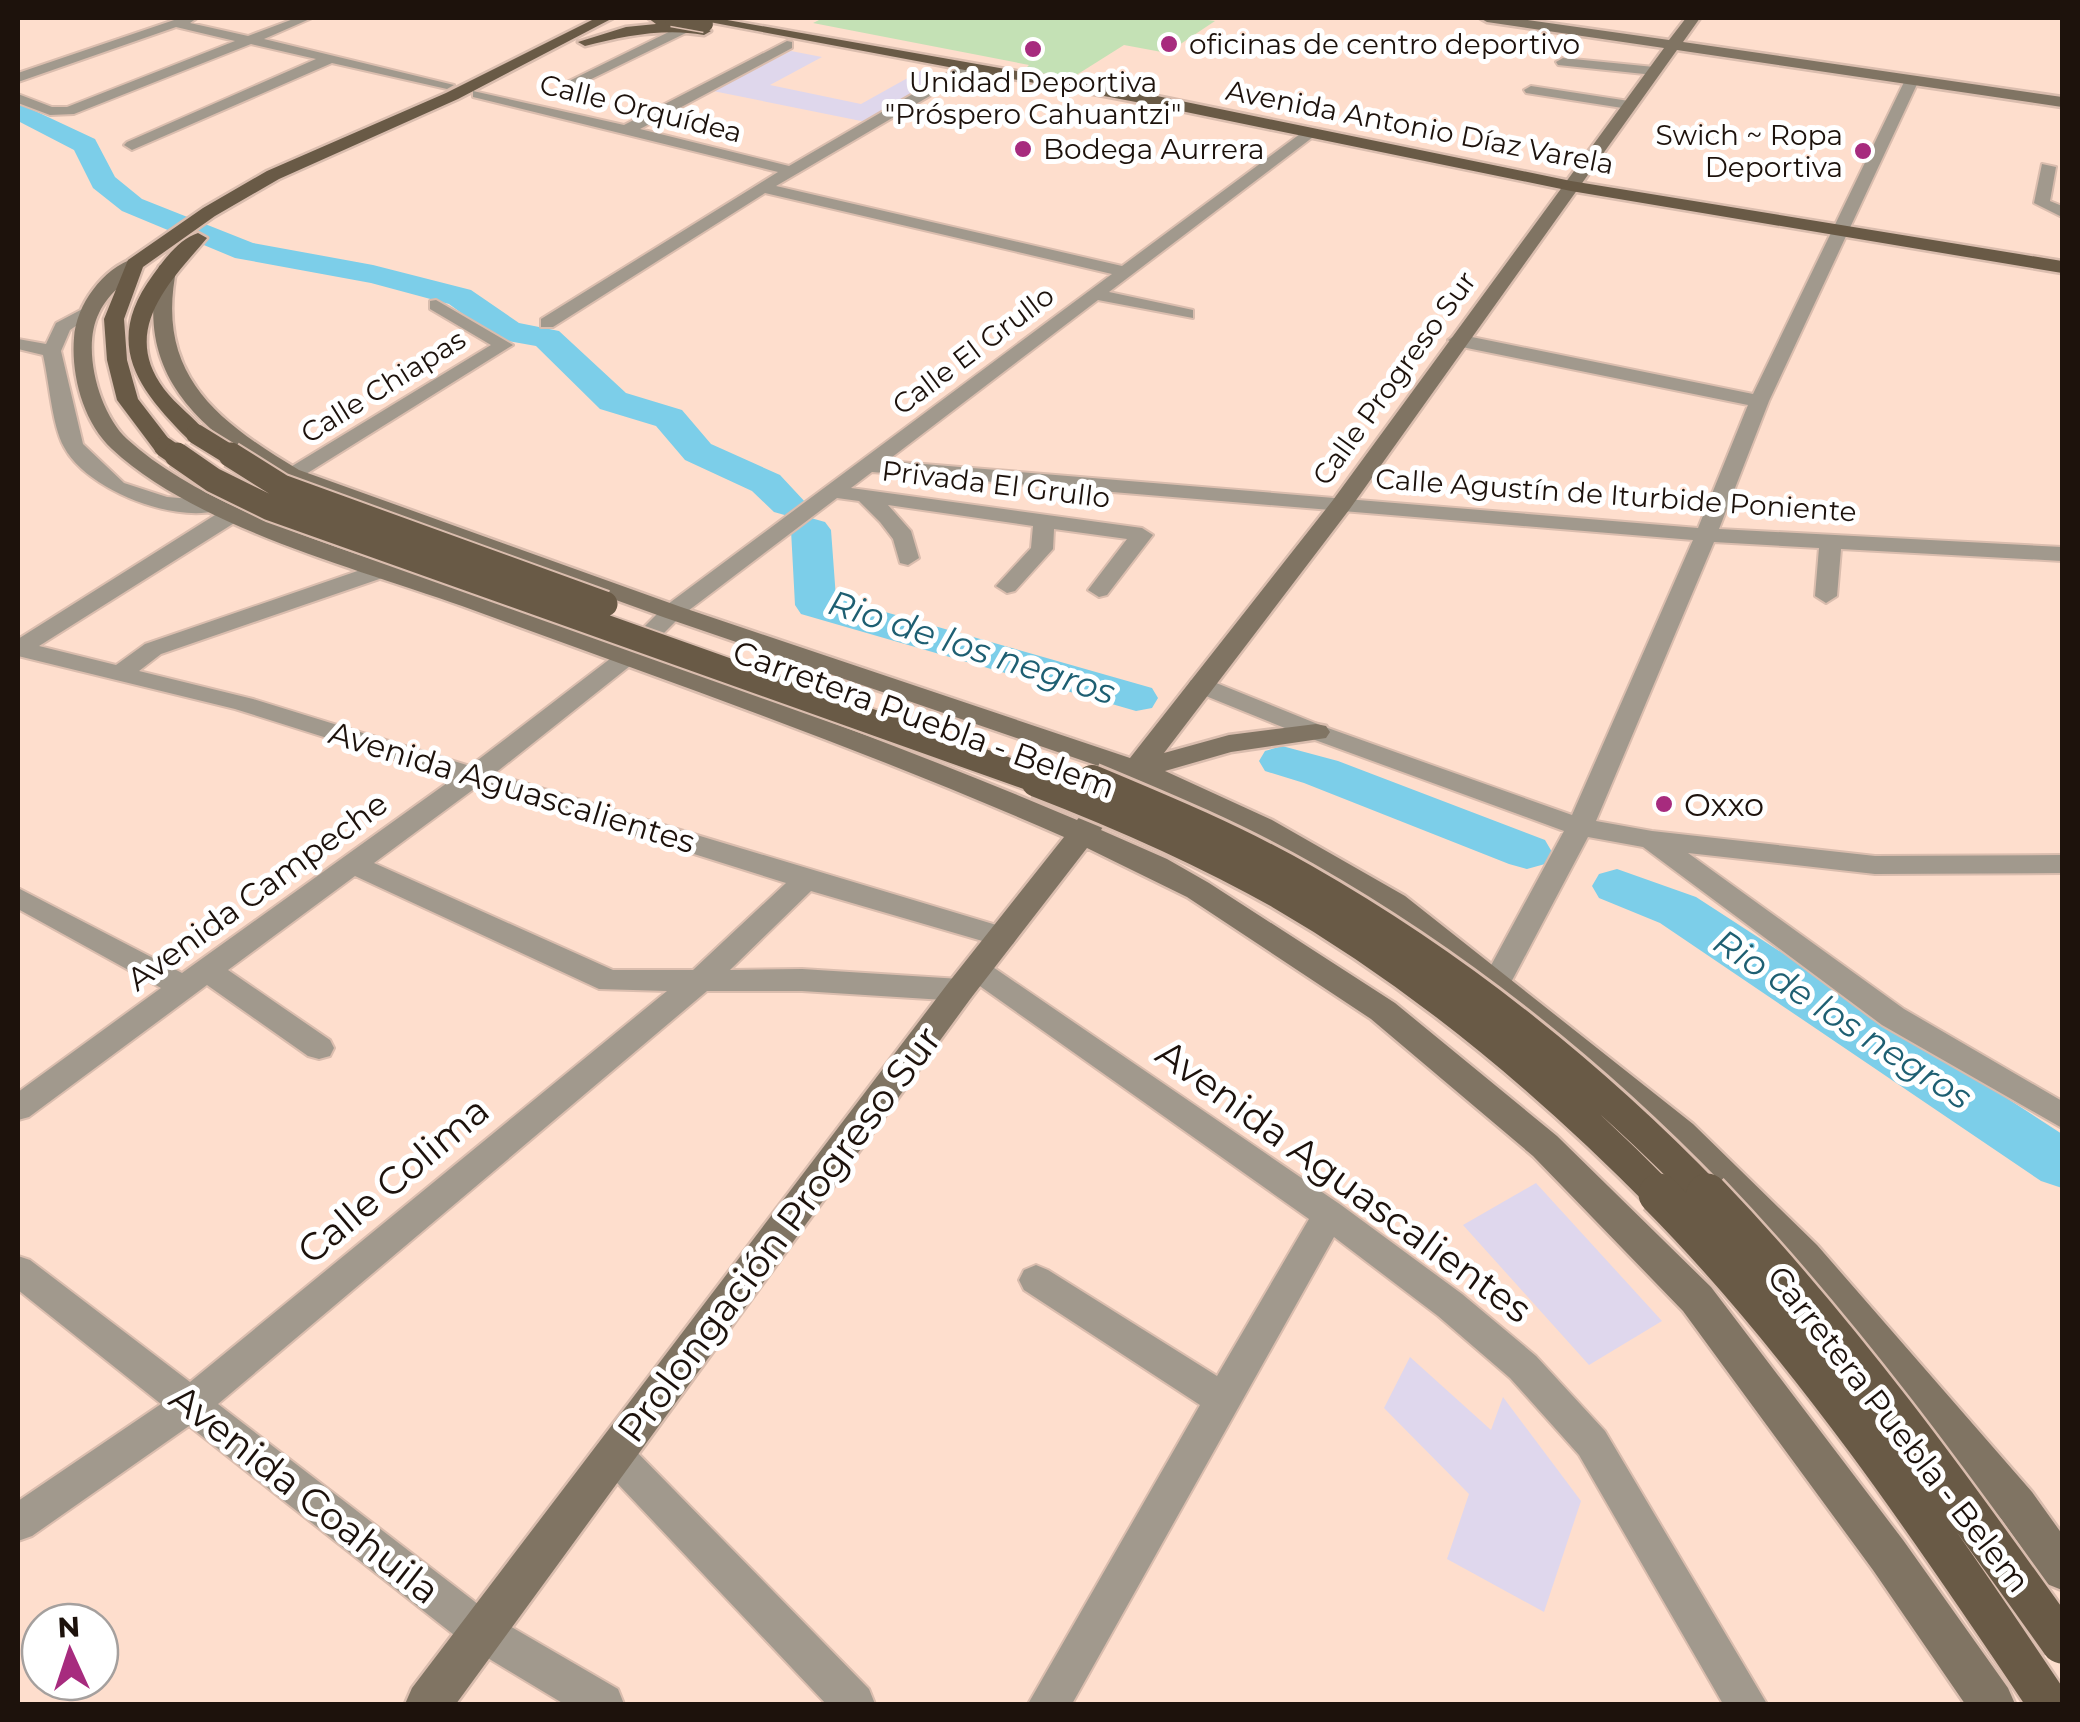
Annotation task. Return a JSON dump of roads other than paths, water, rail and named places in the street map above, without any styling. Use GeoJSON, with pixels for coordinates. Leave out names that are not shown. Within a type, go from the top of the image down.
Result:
{"type":"FeatureCollection","features":[{"type":"Feature","properties":{"kind":"main road"},"geometry":{"type":"LineString","coordinates":[[298,164],[549,34],[567,18]]}},
{"type":"Feature","properties":{"kind":"main road"},"geometry":{"type":"LineString","coordinates":[[336,162],[436,97],[566,32],[582,18]]}},
{"type":"Feature","properties":{"kind":"main road","name":"Carretera Puebla - Belem"},"geometry":{"type":"LineString","coordinates":[[606,18],[298,164],[208,212],[159,258],[114,319],[117,360],[128,400],[164,446],[213,480],[270,508],[950,748],[1120,813],[1235,870],[1340,931],[1464,1023],[1548,1092],[1653,1188],[1754,1300],[1874,1451],[2050,1704]]}},
{"type":"Feature","properties":{"kind":"main road","name":"Carretera Puebla - Belem"},"geometry":{"type":"LineString","coordinates":[[622,18],[230,216],[159,258],[138,331],[141,360],[149,383],[196,434],[282,486],[1150,802],[1255,851],[1381,924],[1510,1019],[1606,1099],[1712,1197],[1838,1339],[2062,1642]]}},
{"type":"Feature","properties":{"kind":"main road"},"geometry":{"type":"LineString","coordinates":[[655,18],[694,21],[788,44],[958,69]]}},
{"type":"Feature","properties":{"kind":"main road"},"geometry":{"type":"LineString","coordinates":[[566,48],[626,31],[694,21]]}},
{"type":"Feature","properties":{"kind":"main road","name":"Avenida Antonio Díaz Varela"},"geometry":{"type":"LineString","coordinates":[[694,21],[906,55],[1571,186],[2062,267]]}},
{"type":"Feature","properties":{"kind":"main road","name":"Avenida Antonio Díaz Varela"},"geometry":{"type":"LineString","coordinates":[[694,21],[1182,108]]}},
{"type":"Feature","properties":{"kind":"street"},"geometry":{"type":"LineString","coordinates":[[18,78],[191,18]]}},
{"type":"Feature","properties":{"kind":"street"},"geometry":{"type":"LineString","coordinates":[[18,98],[50,112],[70,111],[306,18]]}},
{"type":"Feature","properties":{"kind":"street"},"geometry":{"type":"LineString","coordinates":[[1487,18],[2062,102]]}},
{"type":"Feature","properties":{"kind":"street","name":"Calle Progreso Sur"},"geometry":{"type":"LineString","coordinates":[[1138,770],[1340,505],[1693,18]]}},
{"type":"Feature","properties":{"kind":"street"},"geometry":{"type":"LineString","coordinates":[[572,83],[694,21]]}},
{"type":"Feature","properties":{"kind":"street"},"geometry":{"type":"LineString","coordinates":[[174,23],[446,85]]}},
{"type":"Feature","properties":{"kind":"street"},"geometry":{"type":"LineString","coordinates":[[627,130],[788,44]]}},
{"type":"Feature","properties":{"kind":"street"},"geometry":{"type":"LineString","coordinates":[[132,146],[329,59]]}},
{"type":"Feature","properties":{"kind":"street"},"geometry":{"type":"LineString","coordinates":[[1563,63],[1654,71]]}},
{"type":"Feature","properties":{"kind":"street"},"geometry":{"type":"LineString","coordinates":[[547,323],[958,69]]}},
{"type":"Feature","properties":{"kind":"street"},"geometry":{"type":"LineString","coordinates":[[1383,1011],[1427,1014],[1468,1007],[1490,994],[1498,982],[1580,826],[1760,401],[1912,80]]}},
{"type":"Feature","properties":{"kind":"street"},"geometry":{"type":"LineString","coordinates":[[1531,90],[1629,105]]}},
{"type":"Feature","properties":{"kind":"street","name":"Calle Orquídea"},"geometry":{"type":"LineString","coordinates":[[478,94],[792,170]]}},
{"type":"Feature","properties":{"kind":"street","name":"Calle El Grullo"},"geometry":{"type":"LineString","coordinates":[[672,612],[1309,134]]}},
{"type":"Feature","properties":{"kind":"street"},"geometry":{"type":"LineString","coordinates":[[2048,167],[2042,203],[2062,212]]}},
{"type":"Feature","properties":{"kind":"street"},"geometry":{"type":"LineString","coordinates":[[762,188],[1123,271]]}},
{"type":"Feature","properties":{"kind":"street"},"geometry":{"type":"LineString","coordinates":[[159,258],[161,334],[169,364],[206,416],[248,451],[291,475],[672,612],[1138,770],[1262,828],[1394,903],[1626,1086],[1681,1134],[1804,1256],[2017,1506],[2062,1569]]}},
{"type":"Feature","properties":{"kind":"street","name":"Carretera Puebla - Belem"},"geometry":{"type":"LineString","coordinates":[[159,258],[112,279],[85,322],[82,363],[100,416],[118,443],[219,511],[627,657],[991,794],[1156,866],[1296,950],[1383,1011],[1544,1146],[1697,1299],[1888,1555],[1992,1704]]}},
{"type":"Feature","properties":{"kind":"street"},"geometry":{"type":"LineString","coordinates":[[1093,294],[1187,314]]}},
{"type":"Feature","properties":{"kind":"street","name":"Calle Chiapas"},"geometry":{"type":"LineString","coordinates":[[291,475],[504,345],[436,305]]}},
{"type":"Feature","properties":{"kind":"street"},"geometry":{"type":"LineString","coordinates":[[90,310],[62,327],[52,351],[73,446],[116,487],[164,503],[219,511]]}},
{"type":"Feature","properties":{"kind":"street"},"geometry":{"type":"LineString","coordinates":[[1457,340],[1760,401]]}},
{"type":"Feature","properties":{"kind":"street"},"geometry":{"type":"LineString","coordinates":[[18,344],[52,351]]}},
{"type":"Feature","properties":{"kind":"street","name":"Calle Agustín de Iturbide Poniente"},"geometry":{"type":"LineString","coordinates":[[866,465],[1706,535],[2062,554]]}},
{"type":"Feature","properties":{"kind":"street","name":"Privada El Grullo"},"geometry":{"type":"LineString","coordinates":[[831,492],[1142,535],[1099,590]]}},
{"type":"Feature","properties":{"kind":"street"},"geometry":{"type":"LineString","coordinates":[[868,497],[900,529],[908,546],[908,558]]}},
{"type":"Feature","properties":{"kind":"street"},"geometry":{"type":"LineString","coordinates":[[18,648],[219,511]]}},
{"type":"Feature","properties":{"kind":"street"},"geometry":{"type":"LineString","coordinates":[[1008,586],[1042,549],[1044,523]]}},
{"type":"Feature","properties":{"kind":"street"},"geometry":{"type":"LineString","coordinates":[[1826,596],[1830,542]]}},
{"type":"Feature","properties":{"kind":"street"},"geometry":{"type":"LineString","coordinates":[[120,674],[153,649],[384,570]]}},
{"type":"Feature","properties":{"kind":"street","name":"Avenida Campeche"},"geometry":{"type":"LineString","coordinates":[[18,1108],[477,774],[627,657],[672,612]]}},
{"type":"Feature","properties":{"kind":"street","name":"Avenida Aguascalientes"},"geometry":{"type":"LineString","coordinates":[[18,648],[244,704],[1003,938]]}},
{"type":"Feature","properties":{"kind":"street"},"geometry":{"type":"LineString","coordinates":[[1200,685],[1316,732],[1580,826],[1652,840],[1875,866],[2062,864]]}},
{"type":"Feature","properties":{"kind":"street"},"geometry":{"type":"LineString","coordinates":[[877,751],[928,701]]}},
{"type":"Feature","properties":{"kind":"street"},"geometry":{"type":"LineString","coordinates":[[991,794],[1075,783],[1229,744],[1316,732]]}},
{"type":"Feature","properties":{"kind":"street"},"geometry":{"type":"LineString","coordinates":[[1061,747],[1075,783],[1081,834],[1212,804]]}},
{"type":"Feature","properties":{"kind":"street"},"geometry":{"type":"LineString","coordinates":[[1138,770],[1156,866]]}},
{"type":"Feature","properties":{"kind":"street","name":"Prolongación Progreso Sur"},"geometry":{"type":"LineString","coordinates":[[428,1704],[969,980],[1081,834],[1138,770]]}},
{"type":"Feature","properties":{"kind":"street"},"geometry":{"type":"LineString","coordinates":[[1652,840],[1893,1017],[2062,1116]]}},
{"type":"Feature","properties":{"kind":"street"},"geometry":{"type":"LineString","coordinates":[[354,864],[610,981],[969,980]]}},
{"type":"Feature","properties":{"kind":"street","name":"Calle Colima"},"geometry":{"type":"LineString","coordinates":[[18,1524],[190,1404],[702,979],[806,880]]}},
{"type":"Feature","properties":{"kind":"street"},"geometry":{"type":"LineString","coordinates":[[18,897],[196,980],[319,1048]]}},
{"type":"Feature","properties":{"kind":"street","name":"Avenida Aguascalientes"},"geometry":{"type":"LineString","coordinates":[[969,980],[1329,1215],[1450,1305],[1523,1367],[1592,1442],[1746,1704]]}},
{"type":"Feature","properties":{"kind":"street"},"geometry":{"type":"LineString","coordinates":[[1544,1146],[1538,1118],[1546,1096],[1559,1084],[1585,1079],[1626,1086]]}},
{"type":"Feature","properties":{"kind":"street"},"geometry":{"type":"LineString","coordinates":[[1049,1704],[1329,1215]]}},
{"type":"Feature","properties":{"kind":"street","name":"Avenida Coahuila"},"geometry":{"type":"LineString","coordinates":[[18,1270],[482,1632],[603,1704]]}},
{"type":"Feature","properties":{"kind":"street"},"geometry":{"type":"LineString","coordinates":[[1036,1280],[1223,1400]]}},
{"type":"Feature","properties":{"kind":"street"},"geometry":{"type":"LineString","coordinates":[[615,1455],[854,1704]]}},
{"type":"Feature","properties":{"kind":"waterway","name":"Rio de los negros"},"geometry":{"type":"LineString","coordinates":[[18,111],[85,145],[103,182],[132,205],[246,251],[373,274],[460,297],[509,332],[547,338],[613,401],[669,418],[698,452],[766,483],[788,504]]}},
{"type":"Feature","properties":{"kind":"waterway","name":"Rio de los negros"},"geometry":{"type":"LineString","coordinates":[[811,530],[816,605],[1136,698]]}},
{"type":"Feature","properties":{"kind":"waterway","name":"Rio de los negros"},"geometry":{"type":"LineString","coordinates":[[1282,761],[1321,772],[1527,852]]}},
{"type":"Feature","properties":{"kind":"waterway","name":"Rio de los negros"},"geometry":{"type":"LineString","coordinates":[[1617,886],[1678,910],[2062,1164]]}},
{"type":"Feature","properties":{"kind":"place","name":"oficinas de centro deportivo"},"geometry":{"type":"Point","coordinates":[1169,44]}},
{"type":"Feature","properties":{"kind":"place","name":"Unidad Deportiva \"Próspero Cahuantzi\""},"geometry":{"type":"Point","coordinates":[1033,49]}},
{"type":"Feature","properties":{"kind":"place","name":"Bodega Aurrera"},"geometry":{"type":"Point","coordinates":[1023,149]}},
{"type":"Feature","properties":{"kind":"place","name":"Swich ~ Ropa Deportiva"},"geometry":{"type":"Point","coordinates":[1863,151]}},
{"type":"Feature","properties":{"kind":"place","name":"Oxxo"},"geometry":{"type":"Point","coordinates":[1664,804]}}]}
